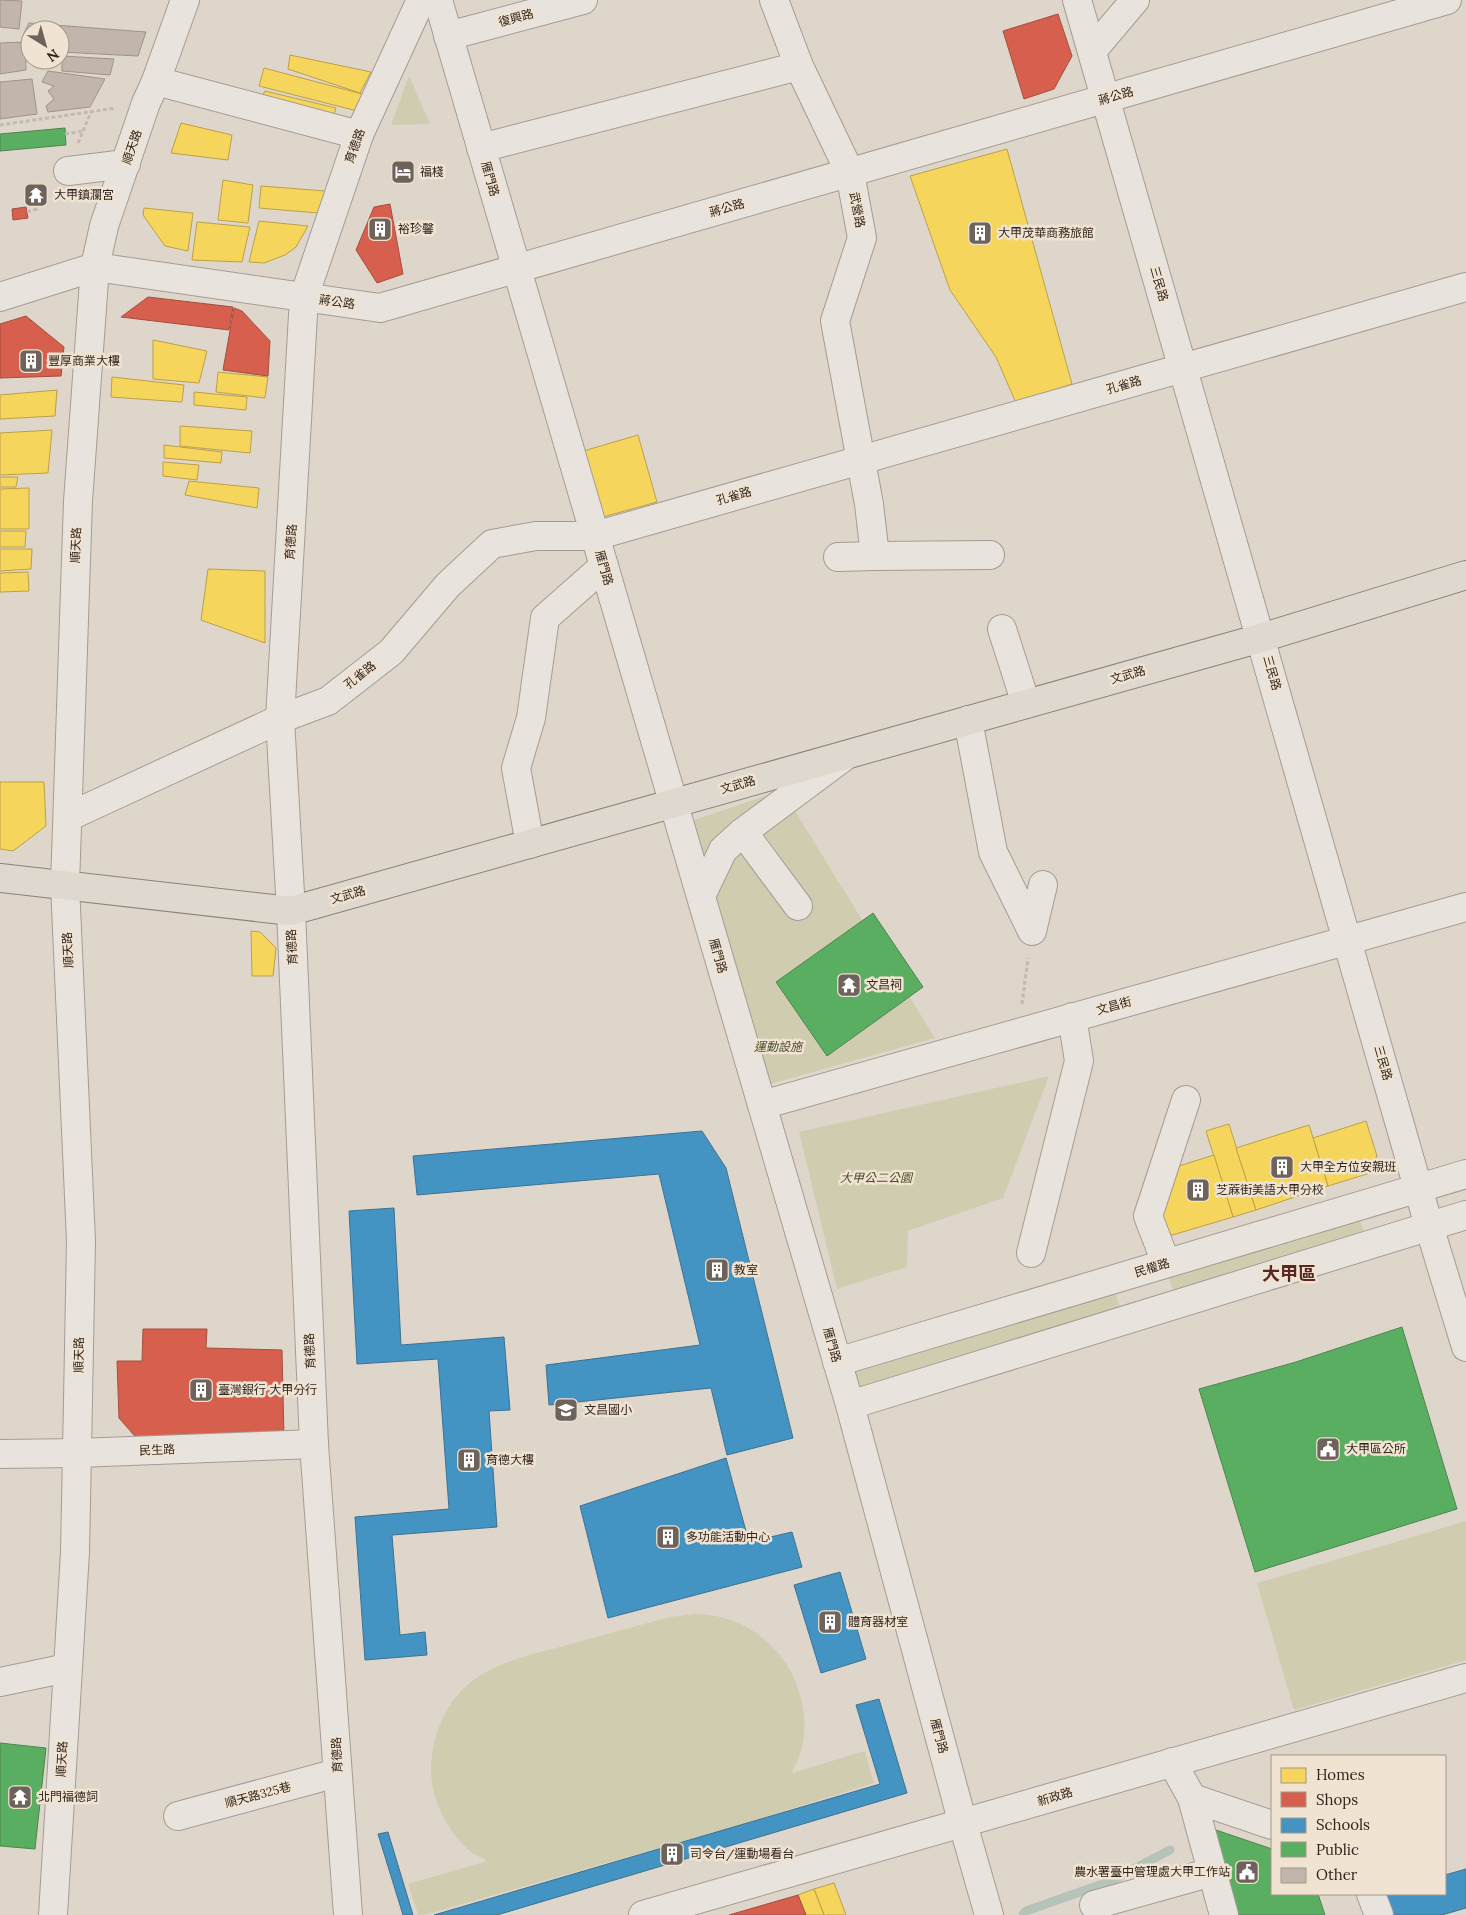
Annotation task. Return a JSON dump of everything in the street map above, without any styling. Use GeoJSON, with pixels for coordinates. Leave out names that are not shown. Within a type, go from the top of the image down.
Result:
{"type":"FeatureCollection","features":[{"type":"Feature","properties":{"kind":"main road","name":"文武路"},"geometry":{"type":"LineString","coordinates":[[0,878],[291,911],[1262,638],[1466,576]]}},
{"type":"Feature","properties":{"kind":"street","name":"順天路"},"geometry":{"type":"LineString","coordinates":[[53,1915],[75,1552],[81,1241],[65,886],[78,501],[95,267],[104,226],[185,0]]}},
{"type":"Feature","properties":{"kind":"street","name":"育德路"},"geometry":{"type":"LineString","coordinates":[[348,1915],[314,1444],[291,911],[280,719],[304,297],[359,135],[421,0]]}},
{"type":"Feature","properties":{"kind":"street","name":"雁門路"},"geometry":{"type":"LineString","coordinates":[[438,0],[850,1405],[989,1915]]}},
{"type":"Feature","properties":{"kind":"street","name":"復興路"},"geometry":{"type":"LineString","coordinates":[[448,36],[583,0]]}},
{"type":"Feature","properties":{"kind":"street","name":"武營路"},"geometry":{"type":"LineString","coordinates":[[774,0],[799,66],[850,173],[862,238],[835,321],[869,504],[875,556]]}},
{"type":"Feature","properties":{"kind":"street","name":"三民路"},"geometry":{"type":"LineString","coordinates":[[1077,0],[1262,638],[1429,1226],[1466,1347]]}},
{"type":"Feature","properties":{"kind":"street"},"geometry":{"type":"LineString","coordinates":[[1092,50],[1135,0]]}},
{"type":"Feature","properties":{"kind":"street","name":"蔣公路"},"geometry":{"type":"LineString","coordinates":[[0,297],[95,267],[380,308],[1447,0]]}},
{"type":"Feature","properties":{"kind":"street"},"geometry":{"type":"LineString","coordinates":[[481,148],[799,66]]}},
{"type":"Feature","properties":{"kind":"street"},"geometry":{"type":"LineString","coordinates":[[151,92],[359,135]]}},
{"type":"Feature","properties":{"kind":"street"},"geometry":{"type":"LineString","coordinates":[[72,160],[126,164]]}},
{"type":"Feature","properties":{"kind":"street","name":"孔雀路"},"geometry":{"type":"LineString","coordinates":[[68,817],[280,719],[328,701],[391,652],[448,585],[492,544],[536,536],[595,536],[1466,287]]}},
{"type":"Feature","properties":{"kind":"street"},"geometry":{"type":"LineString","coordinates":[[838,557],[990,555]]}},
{"type":"Feature","properties":{"kind":"street"},"geometry":{"type":"LineString","coordinates":[[530,844],[516,768],[531,718],[545,618],[604,566]]}},
{"type":"Feature","properties":{"kind":"street"},"geometry":{"type":"LineString","coordinates":[[1002,630],[1026,704]]}},
{"type":"Feature","properties":{"kind":"street"},"geometry":{"type":"LineString","coordinates":[[968,720],[993,852],[1032,931]]}},
{"type":"Feature","properties":{"kind":"street"},"geometry":{"type":"LineString","coordinates":[[701,896],[723,850],[743,832],[846,755]]}},
{"type":"Feature","properties":{"kind":"street"},"geometry":{"type":"LineString","coordinates":[[743,832],[798,906]]}},
{"type":"Feature","properties":{"kind":"street"},"geometry":{"type":"LineString","coordinates":[[1032,931],[1043,886]]}},
{"type":"Feature","properties":{"kind":"street","name":"文昌街"},"geometry":{"type":"LineString","coordinates":[[762,1105],[1466,907]]}},
{"type":"Feature","properties":{"kind":"street"},"geometry":{"type":"LineString","coordinates":[[1031,1253],[1080,1061],[1072,1017]]}},
{"type":"Feature","properties":{"kind":"street"},"geometry":{"type":"LineString","coordinates":[[1150,1312],[1146,1269],[1148,1216],[1186,1100]]}},
{"type":"Feature","properties":{"kind":"street","name":"民權路"},"geometry":{"type":"LineString","coordinates":[[837,1362],[1466,1174]]}},
{"type":"Feature","properties":{"kind":"street"},"geometry":{"type":"LineString","coordinates":[[850,1405],[1466,1215]]}},
{"type":"Feature","properties":{"kind":"street","name":"民生路"},"geometry":{"type":"LineString","coordinates":[[0,1454],[314,1444]]}},
{"type":"Feature","properties":{"kind":"street"},"geometry":{"type":"LineString","coordinates":[[0,1682],[67,1668]]}},
{"type":"Feature","properties":{"kind":"street","name":"新政路"},"geometry":{"type":"LineString","coordinates":[[643,1915],[1466,1678]]}},
{"type":"Feature","properties":{"kind":"street"},"geometry":{"type":"LineString","coordinates":[[1172,1762],[1192,1798],[1224,1915]]}},
{"type":"Feature","properties":{"kind":"street","name":"順天路325巷"},"geometry":{"type":"LineString","coordinates":[[178,1816],[337,1773]]}},
{"type":"Feature","properties":{"kind":"street"},"geometry":{"type":"LineString","coordinates":[[1192,1798],[1271,1825]]}},
{"type":"Feature","properties":{"kind":"street"},"geometry":{"type":"LineString","coordinates":[[1094,1905],[1212,1872]]}},
{"type":"Feature","properties":{"kind":"street"},"geometry":{"type":"LineString","coordinates":[[1371,1895],[1379,1915]]}},
{"type":"Feature","properties":{"kind":"path"},"geometry":{"type":"LineString","coordinates":[[0,125],[92,111],[151,92]]}},
{"type":"Feature","properties":{"kind":"path"},"geometry":{"type":"LineString","coordinates":[[72,160],[92,111]]}},
{"type":"Feature","properties":{"kind":"path"},"geometry":{"type":"LineString","coordinates":[[65,134],[83,131]]}},
{"type":"Feature","properties":{"kind":"path"},"geometry":{"type":"LineString","coordinates":[[27,212],[36,208],[37,201]]}},
{"type":"Feature","properties":{"kind":"path"},"geometry":{"type":"LineString","coordinates":[[1019,1033],[1032,931]]}},
{"type":"Feature","properties":{"kind":"green space"},"geometry":{"type":"Polygon","coordinates":[[[409,76],[430,124],[391,125],[409,76]]]}},
{"type":"Feature","properties":{"kind":"green space","name":"運動設施"},"geometry":{"type":"Polygon","coordinates":[[[782,790],[935,1038],[759,1087],[683,824],[782,790]]]}},
{"type":"Feature","properties":{"kind":"green space","name":"大甲公二公園"},"geometry":{"type":"Polygon","coordinates":[[[1049,1076],[1003,1198],[908,1231],[907,1267],[837,1289],[799,1132],[1049,1076]]]}},
{"type":"Feature","properties":{"kind":"green space"},"geometry":{"type":"Polygon","coordinates":[[[1358,1214],[1367,1240],[1176,1298],[1167,1272],[1358,1214]]]}},
{"type":"Feature","properties":{"kind":"green space"},"geometry":{"type":"Polygon","coordinates":[[[1114,1289],[1123,1316],[861,1395],[853,1369],[1114,1289]]]}},
{"type":"Feature","properties":{"kind":"green space"},"geometry":{"type":"Polygon","coordinates":[[[1466,1521],[1466,1660],[1294,1710],[1257,1583],[1466,1521]]]}},
{"type":"Feature","properties":{"kind":"green space"},"geometry":{"type":"Polygon","coordinates":[[[695,1614],[721,1617],[744,1626],[764,1639],[780,1656],[793,1676],[801,1699],[804,1723],[802,1748],[792,1773],[865,1751],[874,1783],[729,1828],[424,1915],[418,1915],[408,1884],[487,1861],[474,1854],[457,1838],[438,1806],[432,1783],[432,1757],[438,1729],[459,1693],[481,1675],[512,1661],[670,1617],[695,1614]]]}},
{"type":"Feature","properties":{"kind":"building: Homes"},"geometry":{"type":"Polygon","coordinates":[[[290,55],[371,72],[360,93],[288,69],[290,55]]]}},
{"type":"Feature","properties":{"kind":"building: Homes"},"geometry":{"type":"Polygon","coordinates":[[[264,68],[366,95],[361,112],[259,86],[264,68]]]}},
{"type":"Feature","properties":{"kind":"building: Homes"},"geometry":{"type":"Polygon","coordinates":[[[265,91],[336,108],[332,121],[259,102],[265,91]]]}},
{"type":"Feature","properties":{"kind":"building: Homes"},"geometry":{"type":"Polygon","coordinates":[[[181,123],[232,135],[228,160],[171,153],[181,123]]]}},
{"type":"Feature","properties":{"kind":"building: Homes","name":"大甲茂華商務旅館"},"geometry":{"type":"Polygon","coordinates":[[[1007,149],[1072,384],[1016,403],[996,357],[950,290],[910,176],[1007,149]]]}},
{"type":"Feature","properties":{"kind":"building: Homes"},"geometry":{"type":"Polygon","coordinates":[[[223,180],[253,185],[248,223],[218,220],[223,180]]]}},
{"type":"Feature","properties":{"kind":"building: Homes"},"geometry":{"type":"Polygon","coordinates":[[[261,186],[325,191],[318,213],[259,208],[261,186]]]}},
{"type":"Feature","properties":{"kind":"building: Homes"},"geometry":{"type":"Polygon","coordinates":[[[144,208],[193,213],[188,251],[165,246],[143,215],[144,208]]]}},
{"type":"Feature","properties":{"kind":"building: Homes"},"geometry":{"type":"Polygon","coordinates":[[[259,221],[308,226],[296,247],[285,255],[264,263],[249,262],[259,221]]]}},
{"type":"Feature","properties":{"kind":"building: Homes"},"geometry":{"type":"Polygon","coordinates":[[[197,222],[250,227],[242,262],[192,260],[197,222]]]}},
{"type":"Feature","properties":{"kind":"building: Homes"},"geometry":{"type":"Polygon","coordinates":[[[153,340],[207,351],[199,383],[153,379],[153,340]]]}},
{"type":"Feature","properties":{"kind":"building: Homes"},"geometry":{"type":"Polygon","coordinates":[[[218,372],[268,377],[265,398],[216,392],[218,372]]]}},
{"type":"Feature","properties":{"kind":"building: Homes"},"geometry":{"type":"Polygon","coordinates":[[[112,377],[184,385],[182,402],[111,397],[112,377]]]}},
{"type":"Feature","properties":{"kind":"building: Homes"},"geometry":{"type":"Polygon","coordinates":[[[57,390],[55,416],[0,419],[0,395],[57,390]]]}},
{"type":"Feature","properties":{"kind":"building: Homes"},"geometry":{"type":"Polygon","coordinates":[[[194,392],[247,397],[246,410],[194,405],[194,392]]]}},
{"type":"Feature","properties":{"kind":"building: Homes"},"geometry":{"type":"Polygon","coordinates":[[[180,426],[252,431],[250,453],[180,446],[180,426]]]}},
{"type":"Feature","properties":{"kind":"building: Homes"},"geometry":{"type":"Polygon","coordinates":[[[52,430],[48,473],[0,475],[0,433],[52,430]]]}},
{"type":"Feature","properties":{"kind":"building: Homes"},"geometry":{"type":"Polygon","coordinates":[[[638,435],[657,502],[599,518],[580,452],[638,435]]]}},
{"type":"Feature","properties":{"kind":"building: Homes"},"geometry":{"type":"Polygon","coordinates":[[[164,445],[222,452],[221,463],[164,458],[164,445]]]}},
{"type":"Feature","properties":{"kind":"building: Homes"},"geometry":{"type":"Polygon","coordinates":[[[163,462],[199,465],[197,480],[163,476],[163,462]]]}},
{"type":"Feature","properties":{"kind":"building: Homes"},"geometry":{"type":"Polygon","coordinates":[[[0,477],[18,477],[16,487],[0,487],[0,477]]]}},
{"type":"Feature","properties":{"kind":"building: Homes"},"geometry":{"type":"Polygon","coordinates":[[[189,481],[259,488],[257,508],[185,495],[189,481]]]}},
{"type":"Feature","properties":{"kind":"building: Homes"},"geometry":{"type":"Polygon","coordinates":[[[29,488],[29,529],[0,529],[0,489],[29,488]]]}},
{"type":"Feature","properties":{"kind":"building: Homes"},"geometry":{"type":"Polygon","coordinates":[[[0,531],[26,531],[25,547],[0,547],[0,531]]]}},
{"type":"Feature","properties":{"kind":"building: Homes"},"geometry":{"type":"Polygon","coordinates":[[[0,549],[32,549],[31,569],[0,571],[0,549]]]}},
{"type":"Feature","properties":{"kind":"building: Homes"},"geometry":{"type":"Polygon","coordinates":[[[208,569],[265,571],[265,643],[201,620],[208,569]]]}},
{"type":"Feature","properties":{"kind":"building: Homes"},"geometry":{"type":"Polygon","coordinates":[[[28,572],[29,591],[0,592],[0,573],[28,572]]]}},
{"type":"Feature","properties":{"kind":"building: Homes"},"geometry":{"type":"Polygon","coordinates":[[[0,782],[44,782],[46,826],[13,851],[0,849],[0,782]]]}},
{"type":"Feature","properties":{"kind":"building: Homes"},"geometry":{"type":"Polygon","coordinates":[[[251,931],[260,932],[276,948],[273,976],[252,976],[251,931]]]}},
{"type":"Feature","properties":{"kind":"building: Homes"},"geometry":{"type":"Polygon","coordinates":[[[1366,1121],[1377,1156],[1367,1174],[1328,1186],[1313,1138],[1366,1121]]]}},
{"type":"Feature","properties":{"kind":"building: Homes"},"geometry":{"type":"Polygon","coordinates":[[[1229,1124],[1256,1210],[1233,1217],[1206,1131],[1229,1124]]]}},
{"type":"Feature","properties":{"kind":"building: Homes","name":"大甲全方位安親班"},"geometry":{"type":"Polygon","coordinates":[[[1309,1125],[1328,1186],[1256,1210],[1236,1148],[1309,1125]]]}},
{"type":"Feature","properties":{"kind":"building: Homes","name":"芝蔴街美語大甲分校"},"geometry":{"type":"Polygon","coordinates":[[[1214,1155],[1233,1217],[1169,1236],[1162,1214],[1179,1166],[1214,1155]]]}},
{"type":"Feature","properties":{"kind":"building: Homes"},"geometry":{"type":"Polygon","coordinates":[[[1265,1872],[1275,1911],[1317,1899],[1322,1915],[1233,1915],[1225,1882],[1265,1872]]]}},
{"type":"Feature","properties":{"kind":"building: Homes"},"geometry":{"type":"Polygon","coordinates":[[[834,1883],[846,1915],[824,1915],[814,1889],[834,1883]]]}},
{"type":"Feature","properties":{"kind":"building: Homes"},"geometry":{"type":"Polygon","coordinates":[[[814,1889],[824,1915],[806,1915],[798,1895],[814,1889]]]}},
{"type":"Feature","properties":{"kind":"building: Shops"},"geometry":{"type":"Polygon","coordinates":[[[1058,14],[1072,56],[1054,89],[1024,99],[1003,31],[1058,14]]]}},
{"type":"Feature","properties":{"kind":"building: Shops","name":"裕珍馨"},"geometry":{"type":"Polygon","coordinates":[[[390,204],[403,274],[377,283],[356,250],[374,207],[390,204]]]}},
{"type":"Feature","properties":{"kind":"building: Shops"},"geometry":{"type":"Polygon","coordinates":[[[26,207],[28,218],[13,220],[12,209],[26,207]]]}},
{"type":"Feature","properties":{"kind":"building: Shops"},"geometry":{"type":"Polygon","coordinates":[[[148,297],[233,307],[229,330],[121,317],[148,297]]]}},
{"type":"Feature","properties":{"kind":"building: Shops"},"geometry":{"type":"Polygon","coordinates":[[[234,308],[242,311],[270,341],[268,376],[223,370],[234,308]]]}},
{"type":"Feature","properties":{"kind":"building: Shops","name":"豐厚商業大樓"},"geometry":{"type":"Polygon","coordinates":[[[26,316],[64,347],[61,376],[0,378],[0,324],[26,316]]]}},
{"type":"Feature","properties":{"kind":"building: Shops","name":"臺灣銀行 大甲分行"},"geometry":{"type":"Polygon","coordinates":[[[143,1329],[207,1329],[206,1348],[282,1350],[284,1437],[140,1442],[119,1418],[117,1361],[142,1361],[143,1329]]]}},
{"type":"Feature","properties":{"kind":"building: Shops"},"geometry":{"type":"Polygon","coordinates":[[[798,1895],[806,1915],[729,1915],[798,1895]]]}},
{"type":"Feature","properties":{"kind":"building: Schools","name":"教室"},"geometry":{"type":"Polygon","coordinates":[[[702,1131],[726,1168],[793,1438],[727,1455],[711,1388],[549,1405],[546,1365],[700,1345],[659,1174],[417,1195],[413,1156],[702,1131]]]}},
{"type":"Feature","properties":{"kind":"building: Schools","name":"育德大樓"},"geometry":{"type":"Polygon","coordinates":[[[394,1208],[401,1345],[504,1337],[510,1410],[489,1411],[497,1527],[392,1535],[400,1635],[425,1632],[427,1655],[365,1660],[355,1517],[449,1509],[438,1359],[357,1364],[349,1211],[394,1208]]]}},
{"type":"Feature","properties":{"kind":"building: Schools","name":"多功能活動中心"},"geometry":{"type":"Polygon","coordinates":[[[726,1458],[749,1542],[792,1532],[802,1567],[608,1618],[580,1506],[726,1458]]]}},
{"type":"Feature","properties":{"kind":"building: Schools","name":"體育器材室"},"geometry":{"type":"Polygon","coordinates":[[[840,1572],[866,1659],[821,1673],[794,1585],[840,1572]]]}},
{"type":"Feature","properties":{"kind":"building: Schools","name":"司令台/運動場看台"},"geometry":{"type":"Polygon","coordinates":[[[879,1699],[907,1793],[497,1915],[434,1915],[880,1784],[856,1705],[879,1699]]]}},
{"type":"Feature","properties":{"kind":"building: Schools"},"geometry":{"type":"Polygon","coordinates":[[[388,1832],[413,1915],[403,1915],[378,1834],[388,1832]]]}},
{"type":"Feature","properties":{"kind":"building: Schools"},"geometry":{"type":"Polygon","coordinates":[[[1466,1869],[1466,1908],[1442,1915],[1382,1915],[1381,1895],[1446,1895],[1446,1875],[1466,1869]]]}},
{"type":"Feature","properties":{"kind":"building: Public"},"geometry":{"type":"Polygon","coordinates":[[[65,128],[66,145],[0,151],[0,134],[65,128]]]}},
{"type":"Feature","properties":{"kind":"building: Public","name":"文昌祠"},"geometry":{"type":"Polygon","coordinates":[[[873,913],[923,987],[827,1056],[776,982],[873,913]]]}},
{"type":"Feature","properties":{"kind":"building: Public","name":"大甲區公所"},"geometry":{"type":"Polygon","coordinates":[[[1402,1327],[1457,1509],[1255,1572],[1199,1389],[1296,1362],[1402,1327]]]}},
{"type":"Feature","properties":{"kind":"building: Public","name":"北門福德詞"},"geometry":{"type":"Polygon","coordinates":[[[0,1743],[46,1748],[35,1849],[0,1846],[0,1743]]]}},
{"type":"Feature","properties":{"kind":"building: Public","name":"農水署臺中管理處大甲工作站"},"geometry":{"type":"Polygon","coordinates":[[[1210,1828],[1271,1849],[1271,1895],[1318,1895],[1325,1915],[1233,1915],[1210,1828]]]}},
{"type":"Feature","properties":{"kind":"building: Other"},"geometry":{"type":"Polygon","coordinates":[[[0,0],[22,1],[19,29],[0,27],[0,0]]]}},
{"type":"Feature","properties":{"kind":"building: Other"},"geometry":{"type":"Polygon","coordinates":[[[70,26],[146,32],[138,56],[70,53],[70,26]]]}},
{"type":"Feature","properties":{"kind":"building: Other"},"geometry":{"type":"Polygon","coordinates":[[[20,42],[20,70],[26,70],[0,74],[0,43],[20,42]]]}},
{"type":"Feature","properties":{"kind":"building: Other"},"geometry":{"type":"Polygon","coordinates":[[[70,56],[114,59],[110,75],[62,71],[70,70],[70,56]]]}},
{"type":"Feature","properties":{"kind":"building: Other"},"geometry":{"type":"Polygon","coordinates":[[[48,71],[105,79],[90,107],[48,112],[46,106],[54,99],[48,91],[54,86],[42,82],[48,71]]]}},
{"type":"Feature","properties":{"kind":"building: Other"},"geometry":{"type":"Polygon","coordinates":[[[32,79],[37,114],[0,119],[0,82],[32,79]]]}},
{"type":"Feature","properties":{"kind":"waterway"},"geometry":{"type":"LineString","coordinates":[[1023,1915],[1026,1911],[1111,1881],[1170,1850]]}},
{"type":"Feature","properties":{"kind":"place","name":"福棧"},"geometry":{"type":"Point","coordinates":[403,172]}},
{"type":"Feature","properties":{"kind":"place","name":"大甲鎮瀾宮"},"geometry":{"type":"Point","coordinates":[36,195]}},
{"type":"Feature","properties":{"kind":"place","name":"裕珍馨"},"geometry":{"type":"Point","coordinates":[380,229]}},
{"type":"Feature","properties":{"kind":"place","name":"大甲茂華商務旅館"},"geometry":{"type":"Point","coordinates":[980,233]}},
{"type":"Feature","properties":{"kind":"place","name":"豐厚商業大樓"},"geometry":{"type":"Point","coordinates":[31,361]}},
{"type":"Feature","properties":{"kind":"place","name":"文昌祠"},"geometry":{"type":"Point","coordinates":[849,985]}},
{"type":"Feature","properties":{"kind":"place","name":"大甲全方位安親班"},"geometry":{"type":"Point","coordinates":[1282,1167]}},
{"type":"Feature","properties":{"kind":"place","name":"芝蔴街美語大甲分校"},"geometry":{"type":"Point","coordinates":[1198,1190]}},
{"type":"Feature","properties":{"kind":"place","name":"教室"},"geometry":{"type":"Point","coordinates":[717,1270]}},
{"type":"Feature","properties":{"kind":"place","name":"臺灣銀行 大甲分行"},"geometry":{"type":"Point","coordinates":[201,1390]}},
{"type":"Feature","properties":{"kind":"place","name":"文昌國小"},"geometry":{"type":"Point","coordinates":[566,1410]}},
{"type":"Feature","properties":{"kind":"place","name":"大甲區公所"},"geometry":{"type":"Point","coordinates":[1328,1449]}},
{"type":"Feature","properties":{"kind":"place","name":"育德大樓"},"geometry":{"type":"Point","coordinates":[469,1460]}},
{"type":"Feature","properties":{"kind":"place","name":"多功能活動中心"},"geometry":{"type":"Point","coordinates":[668,1537]}},
{"type":"Feature","properties":{"kind":"place","name":"體育器材室"},"geometry":{"type":"Point","coordinates":[830,1622]}},
{"type":"Feature","properties":{"kind":"place","name":"北門福德詞"},"geometry":{"type":"Point","coordinates":[20,1797]}},
{"type":"Feature","properties":{"kind":"place","name":"司令台/運動場看台"},"geometry":{"type":"Point","coordinates":[672,1854]}},
{"type":"Feature","properties":{"kind":"place","name":"農水署臺中管理處大甲工作站"},"geometry":{"type":"Point","coordinates":[1247,1872]}},
{"type":"Feature","properties":{"kind":"district","name":"大甲區"},"geometry":{"type":"Point","coordinates":[1289,1274]}}]}
